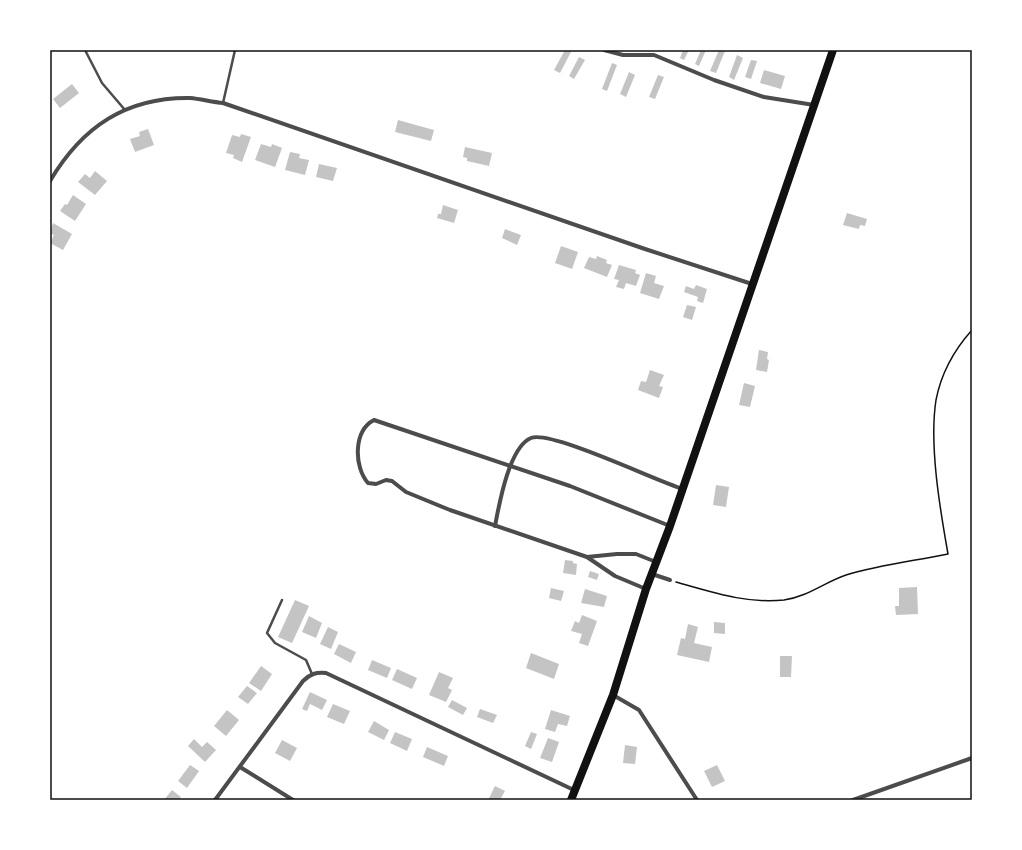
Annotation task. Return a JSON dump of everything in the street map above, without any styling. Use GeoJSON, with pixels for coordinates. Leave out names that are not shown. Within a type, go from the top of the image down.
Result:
{"type":"FeatureCollection","features":[{"type":"Feature","properties":{"kind":"main road"},"geometry":{"type":"LineString","coordinates":[[571,800],[576,791],[613,696],[646,589],[670,526],[833,50]]}},
{"type":"Feature","properties":{"kind":"street"},"geometry":{"type":"LineString","coordinates":[[604,50],[623,55],[654,55],[714,80],[764,97],[814,105]]}},
{"type":"Feature","properties":{"kind":"street"},"geometry":{"type":"LineString","coordinates":[[50,181],[66,156],[84,136],[101,122],[125,110],[151,102],[192,98],[223,103],[645,249],[752,284]]}},
{"type":"Feature","properties":{"kind":"street"},"geometry":{"type":"LineString","coordinates":[[646,589],[614,576],[587,558],[421,498],[406,492],[392,481],[386,480],[376,484],[368,483],[361,473],[357,461],[361,438],[365,428],[374,420],[570,486],[670,526]]}},
{"type":"Feature","properties":{"kind":"street"},"geometry":{"type":"LineString","coordinates":[[495,526],[503,489],[510,467],[523,444],[531,438],[548,438],[608,459],[652,478],[683,488]]}},
{"type":"Feature","properties":{"kind":"street"},"geometry":{"type":"LineString","coordinates":[[587,558],[617,554],[636,554],[656,562]]}},
{"type":"Feature","properties":{"kind":"street"},"geometry":{"type":"LineString","coordinates":[[652,574],[670,580]]}},
{"type":"Feature","properties":{"kind":"street"},"geometry":{"type":"LineString","coordinates":[[215,800],[303,681],[312,674],[318,672],[326,673],[576,791]]}},
{"type":"Feature","properties":{"kind":"street"},"geometry":{"type":"LineString","coordinates":[[613,696],[639,710],[697,800]]}},
{"type":"Feature","properties":{"kind":"street"},"geometry":{"type":"LineString","coordinates":[[853,800],[972,758]]}},
{"type":"Feature","properties":{"kind":"street"},"geometry":{"type":"LineString","coordinates":[[240,767],[293,800]]}},
{"type":"Feature","properties":{"kind":"lane"},"geometry":{"type":"LineString","coordinates":[[85,50],[102,83],[125,110]]}},
{"type":"Feature","properties":{"kind":"lane"},"geometry":{"type":"LineString","coordinates":[[223,103],[235,50]]}},
{"type":"Feature","properties":{"kind":"lane"},"geometry":{"type":"LineString","coordinates":[[282,600],[267,633],[275,644],[306,660],[312,674]]}},
{"type":"Feature","properties":{"kind":"path"},"geometry":{"type":"LineString","coordinates":[[670,580],[728,597],[765,601],[783,600],[814,591],[834,579],[853,573],[948,554],[940,505],[934,432],[936,398],[952,358],[959,346],[972,330]]}},
{"type":"Feature","properties":{"kind":"building"},"geometry":{"type":"Polygon","coordinates":[[[565,50],[572,50],[560,73],[554,70],[565,50]]]}},
{"type":"Feature","properties":{"kind":"building"},"geometry":{"type":"Polygon","coordinates":[[[683,50],[689,50],[684,60],[680,58],[683,50]]]}},
{"type":"Feature","properties":{"kind":"building"},"geometry":{"type":"Polygon","coordinates":[[[701,50],[706,50],[699,66],[695,64],[701,50]]]}},
{"type":"Feature","properties":{"kind":"building"},"geometry":{"type":"Polygon","coordinates":[[[719,50],[725,51],[716,73],[710,71],[719,50]]]}},
{"type":"Feature","properties":{"kind":"building"},"geometry":{"type":"Polygon","coordinates":[[[737,55],[743,58],[734,80],[729,77],[737,55]]]}},
{"type":"Feature","properties":{"kind":"building"},"geometry":{"type":"Polygon","coordinates":[[[579,57],[585,60],[574,79],[569,76],[579,57]]]}},
{"type":"Feature","properties":{"kind":"building"},"geometry":{"type":"Polygon","coordinates":[[[751,60],[757,61],[751,79],[745,77],[751,60]]]}},
{"type":"Feature","properties":{"kind":"building"},"geometry":{"type":"Polygon","coordinates":[[[612,63],[617,65],[607,91],[602,89],[612,63]]]}},
{"type":"Feature","properties":{"kind":"building"},"geometry":{"type":"Polygon","coordinates":[[[764,70],[785,76],[781,89],[760,83],[764,70]]]}},
{"type":"Feature","properties":{"kind":"building"},"geometry":{"type":"Polygon","coordinates":[[[629,72],[635,75],[626,97],[620,94],[629,72]]]}},
{"type":"Feature","properties":{"kind":"building"},"geometry":{"type":"Polygon","coordinates":[[[658,75],[664,77],[655,99],[649,97],[658,75]]]}},
{"type":"Feature","properties":{"kind":"building"},"geometry":{"type":"Polygon","coordinates":[[[72,84],[79,93],[60,108],[53,99],[72,84]]]}},
{"type":"Feature","properties":{"kind":"building"},"geometry":{"type":"Polygon","coordinates":[[[398,120],[434,130],[431,141],[395,132],[398,120]]]}},
{"type":"Feature","properties":{"kind":"building"},"geometry":{"type":"Polygon","coordinates":[[[148,129],[154,145],[135,152],[130,139],[140,136],[139,132],[148,129]]]}},
{"type":"Feature","properties":{"kind":"building"},"geometry":{"type":"Polygon","coordinates":[[[241,134],[251,137],[242,162],[233,158],[234,155],[226,153],[232,135],[240,137],[241,134]]]}},
{"type":"Feature","properties":{"kind":"building"},"geometry":{"type":"Polygon","coordinates":[[[261,144],[271,147],[272,144],[282,148],[275,167],[255,160],[261,144]]]}},
{"type":"Feature","properties":{"kind":"building"},"geometry":{"type":"Polygon","coordinates":[[[465,147],[492,153],[489,166],[467,161],[467,158],[463,157],[465,147]]]}},
{"type":"Feature","properties":{"kind":"building"},"geometry":{"type":"Polygon","coordinates":[[[290,152],[300,154],[299,158],[309,160],[305,175],[285,170],[290,152]]]}},
{"type":"Feature","properties":{"kind":"building"},"geometry":{"type":"Polygon","coordinates":[[[319,164],[337,168],[333,181],[316,177],[319,164]]]}},
{"type":"Feature","properties":{"kind":"building"},"geometry":{"type":"Polygon","coordinates":[[[95,171],[107,181],[95,195],[78,182],[85,174],[90,178],[95,171]]]}},
{"type":"Feature","properties":{"kind":"building"},"geometry":{"type":"Polygon","coordinates":[[[73,195],[86,204],[75,221],[60,211],[65,204],[67,205],[73,195]]]}},
{"type":"Feature","properties":{"kind":"building"},"geometry":{"type":"Polygon","coordinates":[[[443,205],[458,210],[454,223],[437,218],[438,214],[441,214],[443,205]]]}},
{"type":"Feature","properties":{"kind":"building"},"geometry":{"type":"Polygon","coordinates":[[[847,213],[867,219],[865,226],[860,225],[859,229],[843,225],[847,213]]]}},
{"type":"Feature","properties":{"kind":"building"},"geometry":{"type":"Polygon","coordinates":[[[53,223],[72,234],[63,250],[50,243],[54,235],[50,233],[53,223]]]}},
{"type":"Feature","properties":{"kind":"building"},"geometry":{"type":"Polygon","coordinates":[[[505,229],[521,235],[517,245],[502,238],[505,229]]]}},
{"type":"Feature","properties":{"kind":"building"},"geometry":{"type":"Polygon","coordinates":[[[561,246],[578,252],[572,269],[555,263],[561,246]]]}},
{"type":"Feature","properties":{"kind":"building"},"geometry":{"type":"Polygon","coordinates":[[[597,256],[607,260],[606,263],[612,265],[607,277],[584,268],[589,257],[596,259],[597,256]]]}},
{"type":"Feature","properties":{"kind":"building"},"geometry":{"type":"Polygon","coordinates":[[[619,265],[636,270],[635,273],[640,275],[636,286],[626,283],[624,289],[616,287],[619,280],[614,279],[619,265]]]}},
{"type":"Feature","properties":{"kind":"building"},"geometry":{"type":"Polygon","coordinates":[[[646,273],[656,276],[654,283],[664,286],[659,299],[640,293],[646,273]]]}},
{"type":"Feature","properties":{"kind":"building"},"geometry":{"type":"Polygon","coordinates":[[[696,285],[707,289],[703,303],[697,301],[698,297],[684,292],[686,286],[694,289],[696,285]]]}},
{"type":"Feature","properties":{"kind":"building"},"geometry":{"type":"Polygon","coordinates":[[[687,305],[696,307],[692,320],[683,317],[687,305]]]}},
{"type":"Feature","properties":{"kind":"building"},"geometry":{"type":"Polygon","coordinates":[[[759,350],[768,352],[767,359],[769,360],[767,372],[756,370],[759,350]]]}},
{"type":"Feature","properties":{"kind":"building"},"geometry":{"type":"Polygon","coordinates":[[[650,370],[664,375],[659,386],[663,387],[659,398],[638,390],[641,381],[646,382],[650,370]]]}},
{"type":"Feature","properties":{"kind":"building"},"geometry":{"type":"Polygon","coordinates":[[[744,383],[755,386],[750,407],[739,405],[744,383]]]}},
{"type":"Feature","properties":{"kind":"building"},"geometry":{"type":"Polygon","coordinates":[[[716,485],[729,487],[726,507],[713,505],[716,485]]]}},
{"type":"Feature","properties":{"kind":"building"},"geometry":{"type":"Polygon","coordinates":[[[565,560],[573,561],[573,563],[577,564],[576,575],[563,573],[565,560]]]}},
{"type":"Feature","properties":{"kind":"building"},"geometry":{"type":"Polygon","coordinates":[[[590,571],[599,574],[597,580],[588,577],[590,571]]]}},
{"type":"Feature","properties":{"kind":"building"},"geometry":{"type":"Polygon","coordinates":[[[917,587],[918,614],[896,615],[895,606],[899,606],[899,588],[917,587]]]}},
{"type":"Feature","properties":{"kind":"building"},"geometry":{"type":"Polygon","coordinates":[[[551,588],[564,591],[561,601],[549,598],[551,588]]]}},
{"type":"Feature","properties":{"kind":"building"},"geometry":{"type":"Polygon","coordinates":[[[585,589],[607,596],[604,607],[581,603],[585,589]]]}},
{"type":"Feature","properties":{"kind":"building"},"geometry":{"type":"Polygon","coordinates":[[[295,600],[309,606],[292,643],[278,637],[295,600]]]}},
{"type":"Feature","properties":{"kind":"building"},"geometry":{"type":"Polygon","coordinates":[[[582,615],[597,621],[588,646],[579,643],[582,634],[571,631],[575,621],[579,623],[582,615]]]}},
{"type":"Feature","properties":{"kind":"building"},"geometry":{"type":"Polygon","coordinates":[[[309,616],[322,623],[316,638],[302,632],[309,616]]]}},
{"type":"Feature","properties":{"kind":"building"},"geometry":{"type":"Polygon","coordinates":[[[714,622],[725,623],[725,634],[714,633],[714,622]]]}},
{"type":"Feature","properties":{"kind":"building"},"geometry":{"type":"Polygon","coordinates":[[[688,624],[698,627],[694,643],[712,647],[709,662],[677,655],[681,638],[685,639],[688,624]]]}},
{"type":"Feature","properties":{"kind":"building"},"geometry":{"type":"Polygon","coordinates":[[[328,627],[338,632],[331,649],[320,644],[328,627]]]}},
{"type":"Feature","properties":{"kind":"building"},"geometry":{"type":"Polygon","coordinates":[[[339,644],[356,652],[351,663],[334,654],[339,644]]]}},
{"type":"Feature","properties":{"kind":"building"},"geometry":{"type":"Polygon","coordinates":[[[531,653],[559,664],[554,679],[526,668],[531,653]]]}},
{"type":"Feature","properties":{"kind":"building"},"geometry":{"type":"Polygon","coordinates":[[[780,656],[792,656],[791,677],[780,677],[780,656]]]}},
{"type":"Feature","properties":{"kind":"building"},"geometry":{"type":"Polygon","coordinates":[[[372,660],[391,668],[387,678],[368,670],[372,660]]]}},
{"type":"Feature","properties":{"kind":"building"},"geometry":{"type":"Polygon","coordinates":[[[261,666],[272,674],[261,691],[249,683],[261,666]]]}},
{"type":"Feature","properties":{"kind":"building"},"geometry":{"type":"Polygon","coordinates":[[[397,669],[417,678],[412,689],[392,680],[397,669]]]}},
{"type":"Feature","properties":{"kind":"building"},"geometry":{"type":"Polygon","coordinates":[[[439,672],[453,678],[448,688],[452,690],[446,702],[429,695],[439,672]]]}},
{"type":"Feature","properties":{"kind":"building"},"geometry":{"type":"Polygon","coordinates":[[[247,686],[257,693],[248,704],[238,697],[247,686]]]}},
{"type":"Feature","properties":{"kind":"building"},"geometry":{"type":"Polygon","coordinates":[[[310,692],[327,700],[322,710],[310,704],[307,711],[302,709],[310,692]]]}},
{"type":"Feature","properties":{"kind":"building"},"geometry":{"type":"Polygon","coordinates":[[[452,700],[467,708],[463,715],[448,707],[452,700]]]}},
{"type":"Feature","properties":{"kind":"building"},"geometry":{"type":"Polygon","coordinates":[[[333,704],[350,711],[344,724],[327,717],[333,704]]]}},
{"type":"Feature","properties":{"kind":"building"},"geometry":{"type":"Polygon","coordinates":[[[480,709],[497,715],[493,723],[477,717],[480,709]]]}},
{"type":"Feature","properties":{"kind":"building"},"geometry":{"type":"Polygon","coordinates":[[[227,710],[239,720],[226,736],[214,726],[227,710]]]}},
{"type":"Feature","properties":{"kind":"building"},"geometry":{"type":"Polygon","coordinates":[[[551,710],[570,716],[567,726],[558,724],[555,732],[545,729],[551,710]]]}},
{"type":"Feature","properties":{"kind":"building"},"geometry":{"type":"Polygon","coordinates":[[[374,721],[389,730],[384,740],[368,732],[374,721]]]}},
{"type":"Feature","properties":{"kind":"building"},"geometry":{"type":"Polygon","coordinates":[[[395,732],[412,739],[407,751],[390,743],[395,732]]]}},
{"type":"Feature","properties":{"kind":"building"},"geometry":{"type":"Polygon","coordinates":[[[531,732],[537,734],[531,749],[525,746],[531,732]]]}},
{"type":"Feature","properties":{"kind":"building"},"geometry":{"type":"Polygon","coordinates":[[[548,738],[559,742],[552,762],[540,758],[548,738]]]}},
{"type":"Feature","properties":{"kind":"building"},"geometry":{"type":"Polygon","coordinates":[[[194,739],[202,747],[207,742],[216,750],[205,762],[188,746],[194,739]]]}},
{"type":"Feature","properties":{"kind":"building"},"geometry":{"type":"Polygon","coordinates":[[[282,740],[297,748],[290,761],[275,753],[282,740]]]}},
{"type":"Feature","properties":{"kind":"building"},"geometry":{"type":"Polygon","coordinates":[[[625,745],[637,747],[635,764],[623,763],[625,745]]]}},
{"type":"Feature","properties":{"kind":"building"},"geometry":{"type":"Polygon","coordinates":[[[427,747],[448,756],[444,766],[423,757],[427,747]]]}},
{"type":"Feature","properties":{"kind":"building"},"geometry":{"type":"Polygon","coordinates":[[[190,765],[199,771],[187,788],[178,781],[190,765]]]}},
{"type":"Feature","properties":{"kind":"building"},"geometry":{"type":"Polygon","coordinates":[[[717,765],[725,781],[712,787],[704,771],[717,765]]]}},
{"type":"Feature","properties":{"kind":"building"},"geometry":{"type":"Polygon","coordinates":[[[495,786],[505,791],[500,800],[488,800],[495,786]]]}},
{"type":"Feature","properties":{"kind":"building"},"geometry":{"type":"Polygon","coordinates":[[[172,790],[181,797],[178,800],[164,800],[172,790]]]}}]}
